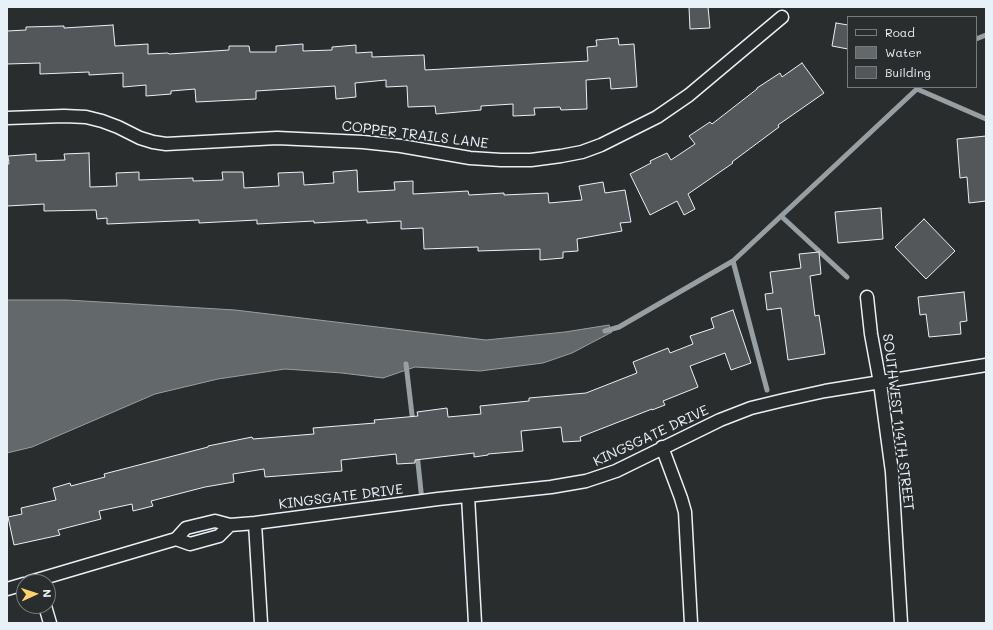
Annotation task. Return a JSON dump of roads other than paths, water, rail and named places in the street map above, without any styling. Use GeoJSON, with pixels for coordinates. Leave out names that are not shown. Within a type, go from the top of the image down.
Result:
{"type":"FeatureCollection","features":[{"type":"Feature","properties":{"kind":"street","name":"COPPER TRAILS LANE"},"geometry":{"type":"LineString","coordinates":[[7,118],[86,117],[102,120],[140,138],[166,144],[277,138],[330,140],[401,146],[470,158],[531,160],[582,152],[601,145],[657,118],[689,95],[782,17]]}},
{"type":"Feature","properties":{"kind":"street","name":"SOUTHWEST 114TH STREET"},"geometry":{"type":"LineString","coordinates":[[867,297],[871,334],[880,383],[892,472],[901,623]]}},
{"type":"Feature","properties":{"kind":"street","name":"KINGSGATE DRIVE"},"geometry":{"type":"LineString","coordinates":[[56,575],[176,539],[190,544],[219,536],[230,525],[551,487],[586,481],[602,477],[616,471],[720,420],[751,408],[818,393],[986,365]]}},
{"type":"Feature","properties":{"kind":"street"},"geometry":{"type":"LineString","coordinates":[[662,448],[685,512],[691,623]]}},
{"type":"Feature","properties":{"kind":"street"},"geometry":{"type":"LineString","coordinates":[[468,496],[475,623]]}},
{"type":"Feature","properties":{"kind":"street"},"geometry":{"type":"LineString","coordinates":[[255,523],[261,623]]}},
{"type":"Feature","properties":{"kind":"water"},"geometry":{"type":"Polygon","coordinates":[[[7,300],[67,300],[235,310],[486,340],[565,332],[609,325],[612,332],[572,353],[543,363],[480,371],[415,367],[383,378],[342,373],[285,369],[218,379],[155,394],[32,447],[7,453],[7,300]]]}},
{"type":"Feature","properties":{"kind":"waterway"},"geometry":{"type":"LineString","coordinates":[[977,39],[986,35]]}},
{"type":"Feature","properties":{"kind":"waterway"},"geometry":{"type":"LineString","coordinates":[[605,331],[619,327],[733,261],[918,88]]}},
{"type":"Feature","properties":{"kind":"waterway"},"geometry":{"type":"LineString","coordinates":[[917,89],[986,119]]}},
{"type":"Feature","properties":{"kind":"waterway"},"geometry":{"type":"LineString","coordinates":[[781,216],[847,277]]}},
{"type":"Feature","properties":{"kind":"waterway"},"geometry":{"type":"LineString","coordinates":[[733,261],[767,390]]}},
{"type":"Feature","properties":{"kind":"waterway"},"geometry":{"type":"LineString","coordinates":[[406,364],[413,423]]}},
{"type":"Feature","properties":{"kind":"waterway"},"geometry":{"type":"LineString","coordinates":[[417,453],[422,501]]}}]}
